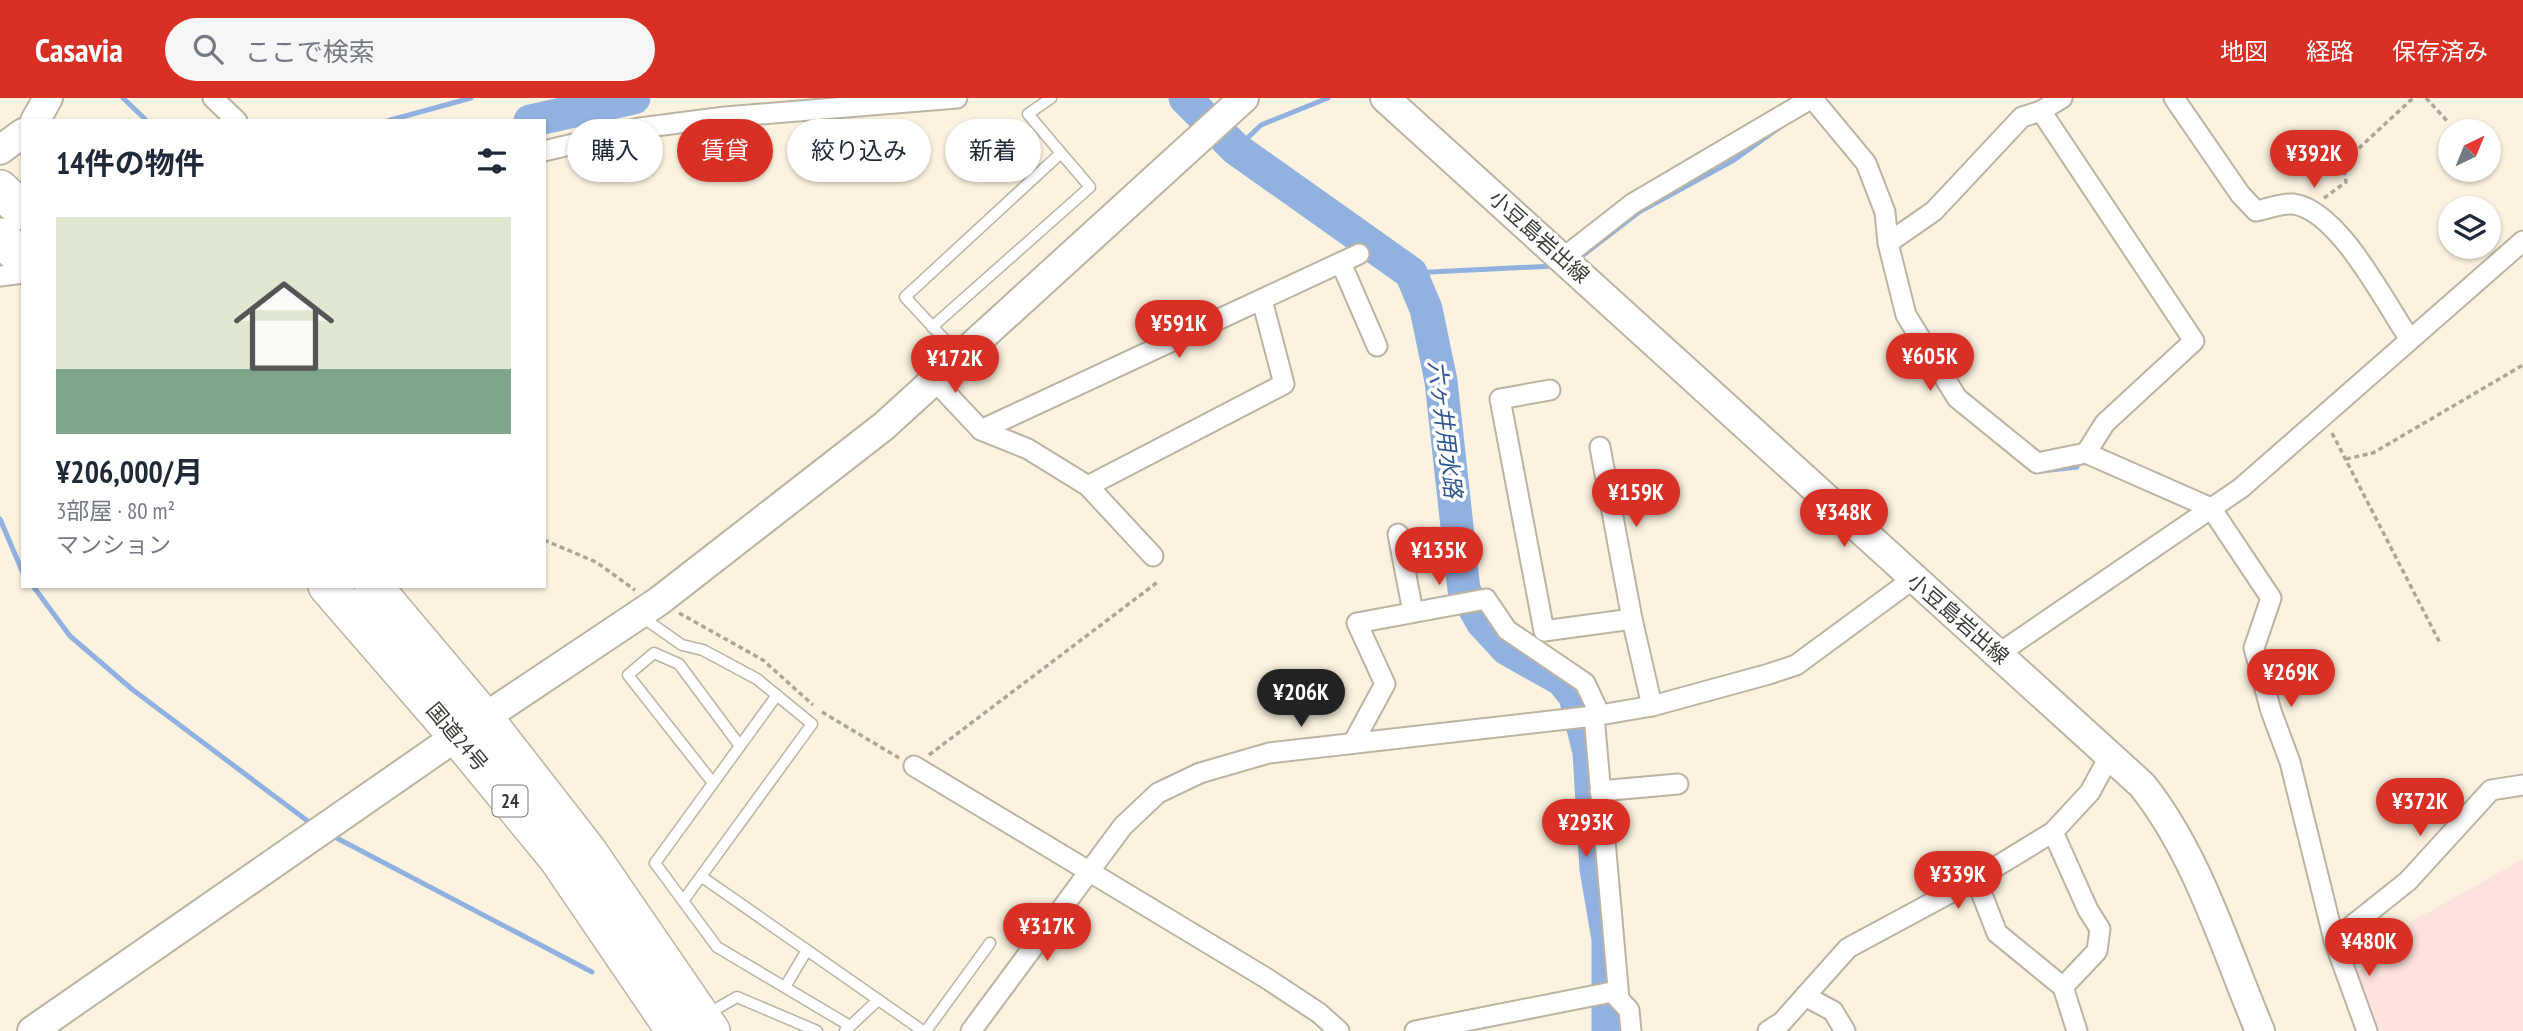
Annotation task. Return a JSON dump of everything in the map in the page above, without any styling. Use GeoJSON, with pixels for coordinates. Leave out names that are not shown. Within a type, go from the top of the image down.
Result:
{"type":"FeatureCollection","features":[{"type":"Feature","properties":{"kind":"highway"},"geometry":{"type":"LineString","coordinates":[[0,237],[21,258]]}},
{"type":"Feature","properties":{"kind":"highway","name":"国道24号"},"geometry":{"type":"LineString","coordinates":[[329,588],[471,727]]}},
{"type":"Feature","properties":{"kind":"highway","name":"国道24号"},"geometry":{"type":"LineString","coordinates":[[374,588],[558,859],[696,1026]]}},
{"type":"Feature","properties":{"kind":"street"},"geometry":{"type":"LineString","coordinates":[[36,119],[48,98]]}},
{"type":"Feature","properties":{"kind":"street"},"geometry":{"type":"LineString","coordinates":[[213,98],[235,119]]}},
{"type":"Feature","properties":{"kind":"street"},"geometry":{"type":"LineString","coordinates":[[546,151],[640,128],[725,117],[957,98]]}},
{"type":"Feature","properties":{"kind":"street"},"geometry":{"type":"LineString","coordinates":[[32,1031],[471,727],[649,608],[884,426],[1244,98]]}},
{"type":"Feature","properties":{"kind":"street","name":"小豆島岩出線"},"geometry":{"type":"LineString","coordinates":[[1385,98],[2142,785],[2166,816],[2187,856],[2260,1031]]}},
{"type":"Feature","properties":{"kind":"street"},"geometry":{"type":"LineString","coordinates":[[1563,258],[1632,204],[1812,98],[1866,163],[1885,212],[1888,243],[1906,316],[1957,398],[2037,463],[2086,453],[2211,508],[2271,598],[2254,648],[2271,711],[2290,762],[2334,940],[2367,1031]]}},
{"type":"Feature","properties":{"kind":"street"},"geometry":{"type":"LineString","coordinates":[[1888,243],[1934,211],[2022,117],[2041,111],[2062,98]]}},
{"type":"Feature","properties":{"kind":"street"},"geometry":{"type":"LineString","coordinates":[[2174,98],[2240,194],[2256,211],[2292,204],[2308,209],[2340,236],[2363,263],[2409,338]]}},
{"type":"Feature","properties":{"kind":"street"},"geometry":{"type":"LineString","coordinates":[[2041,111],[2194,341],[2105,423],[2086,453]]}},
{"type":"Feature","properties":{"kind":"street"},"geometry":{"type":"LineString","coordinates":[[0,150],[21,134]]}},
{"type":"Feature","properties":{"kind":"street"},"geometry":{"type":"LineString","coordinates":[[1998,654],[2241,488],[2409,338],[2523,241]]}},
{"type":"Feature","properties":{"kind":"street"},"geometry":{"type":"LineString","coordinates":[[981,430],[1359,254]]}},
{"type":"Feature","properties":{"kind":"street"},"geometry":{"type":"LineString","coordinates":[[1341,263],[1377,346]]}},
{"type":"Feature","properties":{"kind":"street"},"geometry":{"type":"LineString","coordinates":[[0,276],[21,272]]}},
{"type":"Feature","properties":{"kind":"street"},"geometry":{"type":"LineString","coordinates":[[1088,486],[1284,384],[1262,300]]}},
{"type":"Feature","properties":{"kind":"street"},"geometry":{"type":"LineString","coordinates":[[935,381],[981,430],[1028,449],[1088,486],[1153,556]]}},
{"type":"Feature","properties":{"kind":"street"},"geometry":{"type":"LineString","coordinates":[[1550,390],[1500,399],[1544,631],[1632,619]]}},
{"type":"Feature","properties":{"kind":"street"},"geometry":{"type":"LineString","coordinates":[[1600,447],[1651,706]]}},
{"type":"Feature","properties":{"kind":"street"},"geometry":{"type":"LineString","coordinates":[[1398,534],[1413,612]]}},
{"type":"Feature","properties":{"kind":"street"},"geometry":{"type":"LineString","coordinates":[[971,1031],[1123,826],[1158,793],[1200,773],[1269,753],[1589,716],[1651,706],[1796,665],[1913,579]]}},
{"type":"Feature","properties":{"kind":"street"},"geometry":{"type":"LineString","coordinates":[[1353,743],[1385,684],[1357,623],[1486,599],[1507,630],[1585,683],[1600,791],[1619,999]]}},
{"type":"Feature","properties":{"kind":"street"},"geometry":{"type":"LineString","coordinates":[[1768,1031],[1782,1022],[1848,948],[1976,879],[2053,832],[2090,792],[2110,755]]}},
{"type":"Feature","properties":{"kind":"street"},"geometry":{"type":"LineString","coordinates":[[914,766],[1277,985],[1319,1013],[1339,1031]]}},
{"type":"Feature","properties":{"kind":"street"},"geometry":{"type":"LineString","coordinates":[[1600,791],[1678,784]]}},
{"type":"Feature","properties":{"kind":"street"},"geometry":{"type":"LineString","coordinates":[[2334,940],[2408,881],[2491,790],[2523,785]]}},
{"type":"Feature","properties":{"kind":"street"},"geometry":{"type":"LineString","coordinates":[[2053,832],[2088,910],[2100,929],[2097,951],[2063,987]]}},
{"type":"Feature","properties":{"kind":"street"},"geometry":{"type":"LineString","coordinates":[[1976,879],[1997,933],[2063,987],[2077,1031]]}},
{"type":"Feature","properties":{"kind":"street"},"geometry":{"type":"LineString","coordinates":[[1415,1031],[1612,992],[1629,1010],[1631,1031]]}},
{"type":"Feature","properties":{"kind":"street"},"geometry":{"type":"LineString","coordinates":[[1805,996],[1833,1011],[1845,1031]]}},
{"type":"Feature","properties":{"kind":"lane"},"geometry":{"type":"LineString","coordinates":[[932,327],[1090,187],[1028,114],[1051,98]]}},
{"type":"Feature","properties":{"kind":"lane"},"geometry":{"type":"LineString","coordinates":[[961,357],[905,297],[1061,152]]}},
{"type":"Feature","properties":{"kind":"lane"},"geometry":{"type":"LineString","coordinates":[[649,608],[672,640],[704,650],[757,678],[812,724],[684,901]]}},
{"type":"Feature","properties":{"kind":"lane"},"geometry":{"type":"LineString","coordinates":[[713,783],[628,674],[654,653],[679,664],[740,746]]}},
{"type":"Feature","properties":{"kind":"lane"},"geometry":{"type":"LineString","coordinates":[[777,695],[655,863],[718,947],[848,1028],[878,1000]]}},
{"type":"Feature","properties":{"kind":"lane"},"geometry":{"type":"LineString","coordinates":[[702,877],[925,1031],[990,943]]}},
{"type":"Feature","properties":{"kind":"lane"},"geometry":{"type":"LineString","coordinates":[[785,987],[807,950]]}},
{"type":"Feature","properties":{"kind":"lane"},"geometry":{"type":"LineString","coordinates":[[696,1026],[737,997],[817,1031]]}},
{"type":"Feature","properties":{"kind":"path"},"geometry":{"type":"LineString","coordinates":[[2308,209],[2346,183],[2343,163],[2413,98]]}},
{"type":"Feature","properties":{"kind":"path"},"geometry":{"type":"LineString","coordinates":[[2426,98],[2445,119]]}},
{"type":"Feature","properties":{"kind":"path"},"geometry":{"type":"LineString","coordinates":[[2346,459],[2373,453],[2523,365]]}},
{"type":"Feature","properties":{"kind":"path"},"geometry":{"type":"LineString","coordinates":[[2323,416],[2440,643]]}},
{"type":"Feature","properties":{"kind":"path"},"geometry":{"type":"LineString","coordinates":[[546,541],[596,562],[639,593],[649,608],[763,660],[822,713],[914,766],[1159,581]]}},
{"type":"Feature","properties":{"kind":"shaded area"},"geometry":{"type":"Polygon","coordinates":[[[2523,859],[2523,1031],[2375,1031],[2351,975],[2416,943],[2409,923],[2523,859]]]}},
{"type":"Feature","properties":{"kind":"waterway"},"geometry":{"type":"LineString","coordinates":[[123,98],[145,119]]}},
{"type":"Feature","properties":{"kind":"waterway"},"geometry":{"type":"LineString","coordinates":[[394,119],[471,98]]}},
{"type":"Feature","properties":{"kind":"waterway"},"geometry":{"type":"LineString","coordinates":[[539,119],[634,98]]}},
{"type":"Feature","properties":{"kind":"waterway","name":"六ヶ井用水路"},"geometry":{"type":"LineString","coordinates":[[1185,98],[1236,149],[1411,273],[1426,309],[1441,381],[1464,590],[1482,622],[1507,649],[1562,680],[1575,696],[1589,752],[1596,869],[1608,939],[1608,1031]]}},
{"type":"Feature","properties":{"kind":"waterway"},"geometry":{"type":"LineString","coordinates":[[1236,149],[1261,125],[1328,98]]}},
{"type":"Feature","properties":{"kind":"waterway"},"geometry":{"type":"LineString","coordinates":[[1582,256],[1639,212],[1734,160],[1779,128]]}},
{"type":"Feature","properties":{"kind":"waterway"},"geometry":{"type":"LineString","coordinates":[[1411,273],[1554,266]]}},
{"type":"Feature","properties":{"kind":"waterway"},"geometry":{"type":"LineString","coordinates":[[2042,471],[2077,467]]}},
{"type":"Feature","properties":{"kind":"waterway"},"geometry":{"type":"LineString","coordinates":[[0,519],[21,568]]}},
{"type":"Feature","properties":{"kind":"waterway"},"geometry":{"type":"LineString","coordinates":[[34,588],[70,636],[133,690],[313,825]]}},
{"type":"Feature","properties":{"kind":"waterway"},"geometry":{"type":"LineString","coordinates":[[331,835],[592,972]]}}]}
